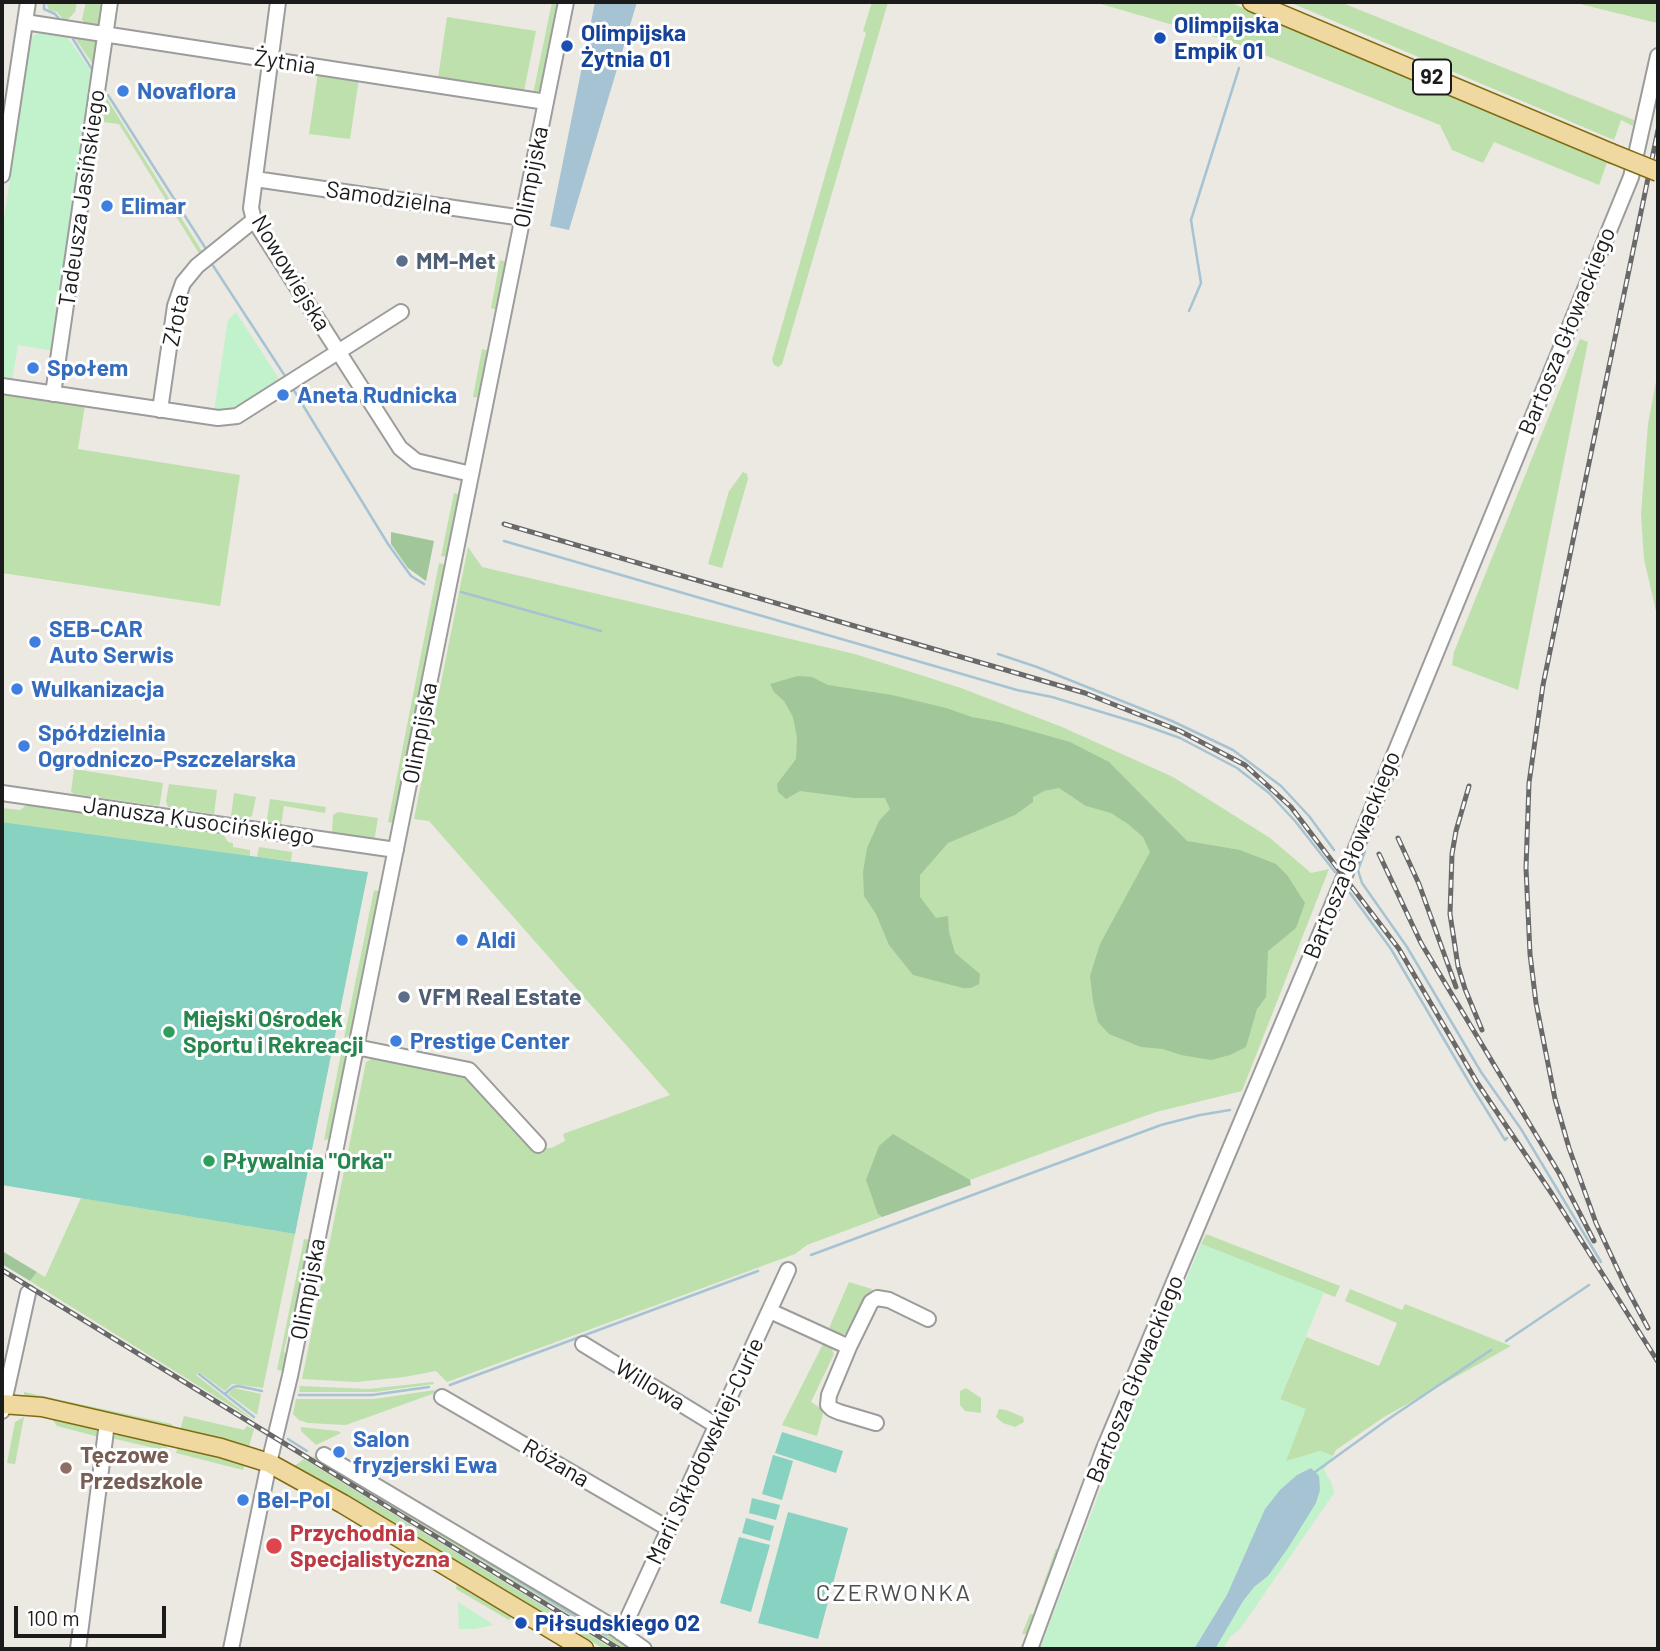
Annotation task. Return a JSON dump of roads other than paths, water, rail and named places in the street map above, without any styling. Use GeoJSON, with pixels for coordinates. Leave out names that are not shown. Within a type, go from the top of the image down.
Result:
{"type":"FeatureCollection","features":[{"type":"Feature","properties":{"kind":"main road","name":"92"},"geometry":{"type":"LineString","coordinates":[[1252,2],[1658,172]]}},
{"type":"Feature","properties":{"kind":"main road"},"geometry":{"type":"LineString","coordinates":[[2,1406],[42,1407],[221,1448],[269,1463],[343,1504],[584,1649]]}},
{"type":"Feature","properties":{"kind":"street"},"geometry":{"type":"LineString","coordinates":[[2,175],[28,2]]}},
{"type":"Feature","properties":{"kind":"street","name":"Tadeusza Jasińskiego"},"geometry":{"type":"LineString","coordinates":[[53,394],[110,2]]}},
{"type":"Feature","properties":{"kind":"street","name":"Nowowiejska"},"geometry":{"type":"LineString","coordinates":[[278,2],[251,208],[254,220],[400,448],[416,461],[471,474]]}},
{"type":"Feature","properties":{"kind":"street","name":"Olimpijska"},"geometry":{"type":"LineString","coordinates":[[231,1649],[269,1463],[290,1376],[566,2]]}},
{"type":"Feature","properties":{"kind":"street","name":"Żytnia"},"geometry":{"type":"LineString","coordinates":[[25,22],[546,102]]}},
{"type":"Feature","properties":{"kind":"street","name":"Bartosza Głowackiego"},"geometry":{"type":"LineString","coordinates":[[1030,1649],[1103,1451],[1345,875],[1631,177],[1658,56]]}},
{"type":"Feature","properties":{"kind":"street","name":"Samodzielna"},"geometry":{"type":"LineString","coordinates":[[255,178],[523,219]]}},
{"type":"Feature","properties":{"kind":"street","name":"Złota"},"geometry":{"type":"LineString","coordinates":[[160,410],[175,306],[183,283],[197,266],[254,220]]}},
{"type":"Feature","properties":{"kind":"street"},"geometry":{"type":"LineString","coordinates":[[2,386],[218,418],[237,416],[401,312]]}},
{"type":"Feature","properties":{"kind":"street","name":"Janusza Kusocińskiego"},"geometry":{"type":"LineString","coordinates":[[2,793],[396,850]]}},
{"type":"Feature","properties":{"kind":"street"},"geometry":{"type":"LineString","coordinates":[[356,1048],[469,1070],[538,1145]]}},
{"type":"Feature","properties":{"kind":"street","name":"Marii Skłodowskiej-Curie"},"geometry":{"type":"LineString","coordinates":[[621,1633],[788,1270]]}},
{"type":"Feature","properties":{"kind":"street"},"geometry":{"type":"LineString","coordinates":[[2,1406],[27,1293]]}},
{"type":"Feature","properties":{"kind":"street"},"geometry":{"type":"LineString","coordinates":[[876,1423],[839,1412],[828,1405],[829,1395],[849,1346],[871,1302],[877,1298],[889,1300],[928,1319]]}},
{"type":"Feature","properties":{"kind":"street"},"geometry":{"type":"LineString","coordinates":[[770,1311],[849,1346]]}},
{"type":"Feature","properties":{"kind":"street","name":"Willowa"},"geometry":{"type":"LineString","coordinates":[[583,1344],[716,1426]]}},
{"type":"Feature","properties":{"kind":"street","name":"Różana"},"geometry":{"type":"LineString","coordinates":[[442,1398],[669,1529]]}},
{"type":"Feature","properties":{"kind":"street"},"geometry":{"type":"LineString","coordinates":[[78,1649],[107,1423]]}},
{"type":"Feature","properties":{"kind":"street"},"geometry":{"type":"LineString","coordinates":[[324,1455],[644,1649]]}},
{"type":"Feature","properties":{"kind":"waterway"},"geometry":{"type":"LineString","coordinates":[[44,2],[44,9],[55,14],[61,21]]}},
{"type":"Feature","properties":{"kind":"waterway"},"geometry":{"type":"LineString","coordinates":[[73,39],[93,71]]}},
{"type":"Feature","properties":{"kind":"waterway"},"geometry":{"type":"LineString","coordinates":[[1189,311],[1201,283],[1191,220],[1239,68]]}},
{"type":"Feature","properties":{"kind":"waterway"},"geometry":{"type":"LineString","coordinates":[[108,95],[206,249]]}},
{"type":"Feature","properties":{"kind":"waterway"},"geometry":{"type":"LineString","coordinates":[[212,264],[285,376]]}},
{"type":"Feature","properties":{"kind":"waterway"},"geometry":{"type":"LineString","coordinates":[[293,389],[388,544],[411,576],[424,584]]}},
{"type":"Feature","properties":{"kind":"waterway"},"geometry":{"type":"LineString","coordinates":[[504,541],[1017,690],[1052,697],[1180,738],[1237,768],[1269,793],[1335,872]]}},
{"type":"Feature","properties":{"kind":"waterway"},"geometry":{"type":"LineString","coordinates":[[461,592],[601,631]]}},
{"type":"Feature","properties":{"kind":"waterway"},"geometry":{"type":"LineString","coordinates":[[998,654],[1172,721],[1233,750],[1281,786],[1309,816],[1334,850]]}},
{"type":"Feature","properties":{"kind":"waterway"},"geometry":{"type":"LineString","coordinates":[[1365,851],[1358,870],[1362,883],[1407,947],[1481,1072],[1521,1129],[1601,1262]]}},
{"type":"Feature","properties":{"kind":"waterway"},"geometry":{"type":"LineString","coordinates":[[1350,893],[1391,949],[1469,1082],[1505,1140],[1507,1138]]}},
{"type":"Feature","properties":{"kind":"waterway"},"geometry":{"type":"LineString","coordinates":[[811,1255],[1161,1125],[1230,1110]]}},
{"type":"Feature","properties":{"kind":"waterway"},"geometry":{"type":"LineString","coordinates":[[450,1385],[758,1271]]}},
{"type":"Feature","properties":{"kind":"waterway"},"geometry":{"type":"LineString","coordinates":[[1506,1341],[1589,1285]]}},
{"type":"Feature","properties":{"kind":"waterway"},"geometry":{"type":"LineString","coordinates":[[1315,1472],[1491,1350]]}},
{"type":"Feature","properties":{"kind":"waterway"},"geometry":{"type":"LineString","coordinates":[[199,1374],[254,1417]]}},
{"type":"Feature","properties":{"kind":"waterway"},"geometry":{"type":"LineString","coordinates":[[226,1393],[238,1386],[262,1391]]}},
{"type":"Feature","properties":{"kind":"waterway"},"geometry":{"type":"LineString","coordinates":[[299,1395],[372,1395],[429,1387]]}},
{"type":"Feature","properties":{"kind":"waterway"},"geometry":{"type":"LineString","coordinates":[[288,1439],[307,1451]]}},
{"type":"Feature","properties":{"kind":"waterway"},"geometry":{"type":"LineString","coordinates":[[430,1526],[606,1635]]}},
{"type":"Feature","properties":{"kind":"railway"},"geometry":{"type":"LineString","coordinates":[[1648,1328],[1596,1223],[1555,1099],[1536,1003],[1530,954],[1526,868],[1529,783],[1543,685],[1658,130]]}},
{"type":"Feature","properties":{"kind":"railway"},"geometry":{"type":"LineString","coordinates":[[504,524],[1085,693],[1180,731],[1245,765],[1291,807],[1399,949],[1478,1084],[1552,1194],[1658,1362]]}},
{"type":"Feature","properties":{"kind":"railway"},"geometry":{"type":"LineString","coordinates":[[1469,786],[1452,854],[1450,914],[1458,966],[1482,1030]]}},
{"type":"Feature","properties":{"kind":"railway"},"geometry":{"type":"LineString","coordinates":[[1398,838],[1419,884],[1456,987]]}},
{"type":"Feature","properties":{"kind":"railway"},"geometry":{"type":"LineString","coordinates":[[1379,854],[1421,943],[1559,1173],[1594,1241]]}},
{"type":"Feature","properties":{"kind":"railway"},"geometry":{"type":"LineString","coordinates":[[2,1270],[619,1649]]}},
{"type":"Feature","properties":{"kind":"place","name":"Olimpijska Empik 01"},"geometry":{"type":"Point","coordinates":[1160,38]}},
{"type":"Feature","properties":{"kind":"place","name":"Olimpijska Żytnia 01"},"geometry":{"type":"Point","coordinates":[567,46]}},
{"type":"Feature","properties":{"kind":"place","name":"Novaflora"},"geometry":{"type":"Point","coordinates":[123,91]}},
{"type":"Feature","properties":{"kind":"place","name":"Elimar"},"geometry":{"type":"Point","coordinates":[107,206]}},
{"type":"Feature","properties":{"kind":"place","name":"MM-Met"},"geometry":{"type":"Point","coordinates":[402,261]}},
{"type":"Feature","properties":{"kind":"place","name":"Społem"},"geometry":{"type":"Point","coordinates":[33,368]}},
{"type":"Feature","properties":{"kind":"place","name":"Aneta Rudnicka"},"geometry":{"type":"Point","coordinates":[283,395]}},
{"type":"Feature","properties":{"kind":"place","name":"SEB-CAR Auto Serwis"},"geometry":{"type":"Point","coordinates":[35,642]}},
{"type":"Feature","properties":{"kind":"place","name":"Wulkanizacja"},"geometry":{"type":"Point","coordinates":[17,689]}},
{"type":"Feature","properties":{"kind":"place","name":"Spółdzielnia Ogrodniczo-Pszczelarska"},"geometry":{"type":"Point","coordinates":[24,746]}},
{"type":"Feature","properties":{"kind":"place","name":"Aldi"},"geometry":{"type":"Point","coordinates":[462,940]}},
{"type":"Feature","properties":{"kind":"place","name":"VFM Real Estate"},"geometry":{"type":"Point","coordinates":[404,997]}},
{"type":"Feature","properties":{"kind":"place","name":"Miejski Ośrodek Sportu i Rekreacji"},"geometry":{"type":"Point","coordinates":[169,1032]}},
{"type":"Feature","properties":{"kind":"place","name":"Prestige Center"},"geometry":{"type":"Point","coordinates":[396,1041]}},
{"type":"Feature","properties":{"kind":"place","name":"Pływalnia \"Orka\""},"geometry":{"type":"Point","coordinates":[209,1161]}},
{"type":"Feature","properties":{"kind":"place","name":"Salon fryzjerski Ewa"},"geometry":{"type":"Point","coordinates":[339,1452]}},
{"type":"Feature","properties":{"kind":"place","name":"Tęczowe Przedszkole"},"geometry":{"type":"Point","coordinates":[66,1468]}},
{"type":"Feature","properties":{"kind":"place","name":"Bel-Pol"},"geometry":{"type":"Point","coordinates":[243,1500]}},
{"type":"Feature","properties":{"kind":"place","name":"Przychodnia Specjalistyczna"},"geometry":{"type":"Point","coordinates":[274,1546]}},
{"type":"Feature","properties":{"kind":"place","name":"Piłsudskiego 02"},"geometry":{"type":"Point","coordinates":[521,1623]}},
{"type":"Feature","properties":{"kind":"district","name":"CZERWONKA"},"geometry":{"type":"Point","coordinates":[894,1593]}}]}
